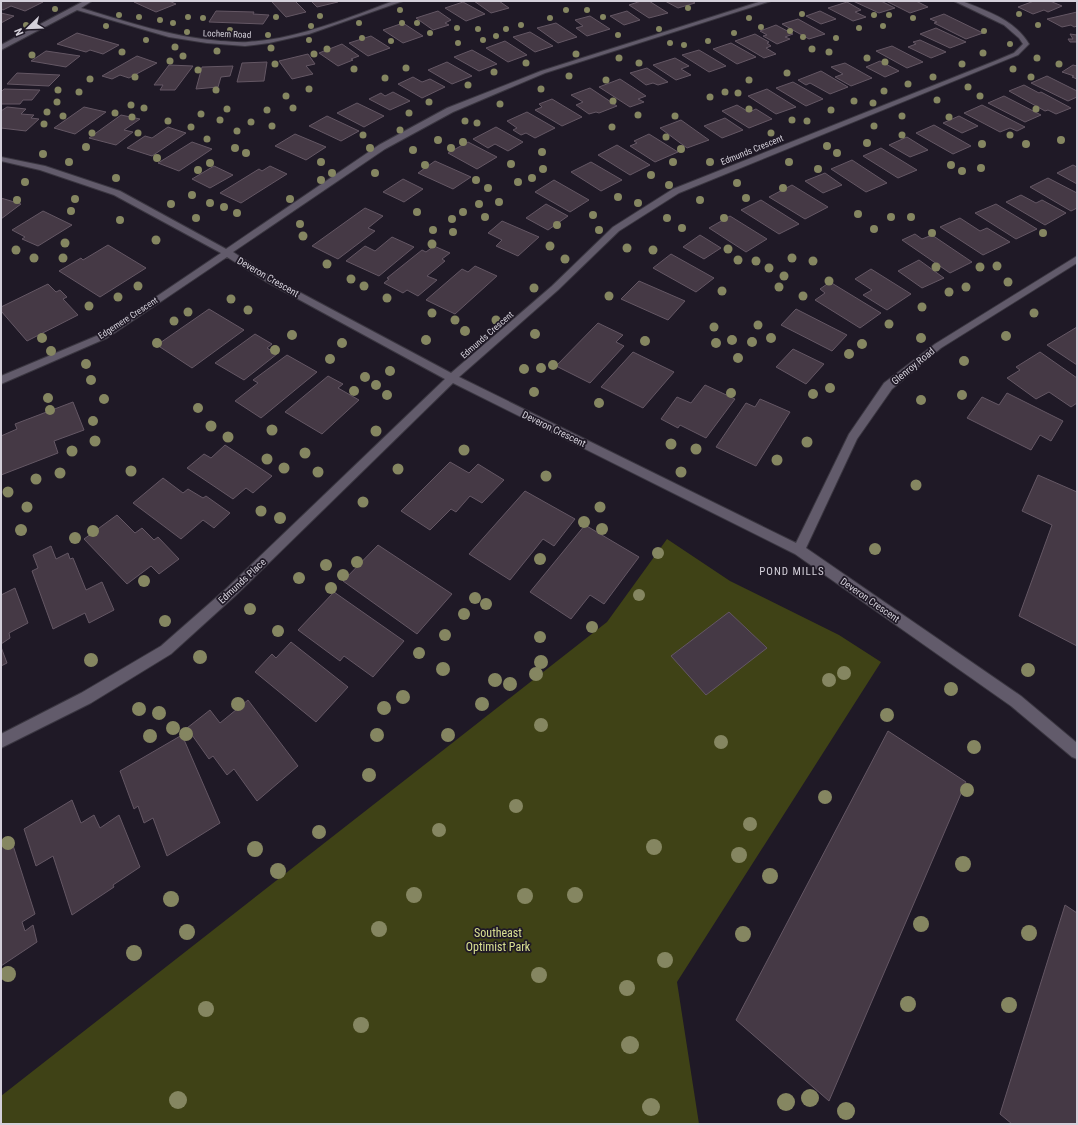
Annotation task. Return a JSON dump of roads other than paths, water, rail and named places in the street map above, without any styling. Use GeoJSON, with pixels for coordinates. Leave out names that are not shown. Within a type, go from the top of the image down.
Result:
{"type":"FeatureCollection","features":[{"type":"Feature","properties":{"kind":"street"},"geometry":{"type":"LineString","coordinates":[[1,48],[89,1]]}},
{"type":"Feature","properties":{"kind":"street","name":"Lochem Road"},"geometry":{"type":"LineString","coordinates":[[76,8],[160,34],[201,42],[250,44],[283,38],[333,24],[400,1]]}},
{"type":"Feature","properties":{"kind":"street"},"geometry":{"type":"LineString","coordinates":[[226,252],[382,147],[450,110],[543,72],[768,1]]}},
{"type":"Feature","properties":{"kind":"street","name":"Edmunds Crescent"},"geometry":{"type":"LineString","coordinates":[[452,378],[555,288],[616,229],[676,191],[997,62],[1016,54],[1026,44],[1024,38],[1016,30],[1000,20],[957,1]]}},
{"type":"Feature","properties":{"kind":"street","name":"Deveron Crescent"},"geometry":{"type":"LineString","coordinates":[[1,159],[42,168],[117,193],[226,252],[268,278],[452,378],[799,550],[1016,701],[1077,752]]}},
{"type":"Feature","properties":{"kind":"street","name":"Edgemere Crescent"},"geometry":{"type":"LineString","coordinates":[[1,380],[104,336],[226,252]]}},
{"type":"Feature","properties":{"kind":"street","name":"Glenroy Road"},"geometry":{"type":"LineString","coordinates":[[799,550],[853,438],[888,386],[938,346],[1077,259]]}},
{"type":"Feature","properties":{"kind":"street","name":"Edmunds Place"},"geometry":{"type":"LineString","coordinates":[[1,742],[86,698],[166,650],[237,586],[452,378]]}},
{"type":"Feature","properties":{"kind":"district","name":"POND MILLS"},"geometry":{"type":"Point","coordinates":[792,571]}},
{"type":"Feature","properties":{"kind":"park label","name":"Southeast Optimist Park"},"geometry":{"type":"Point","coordinates":[498,940]}}]}
